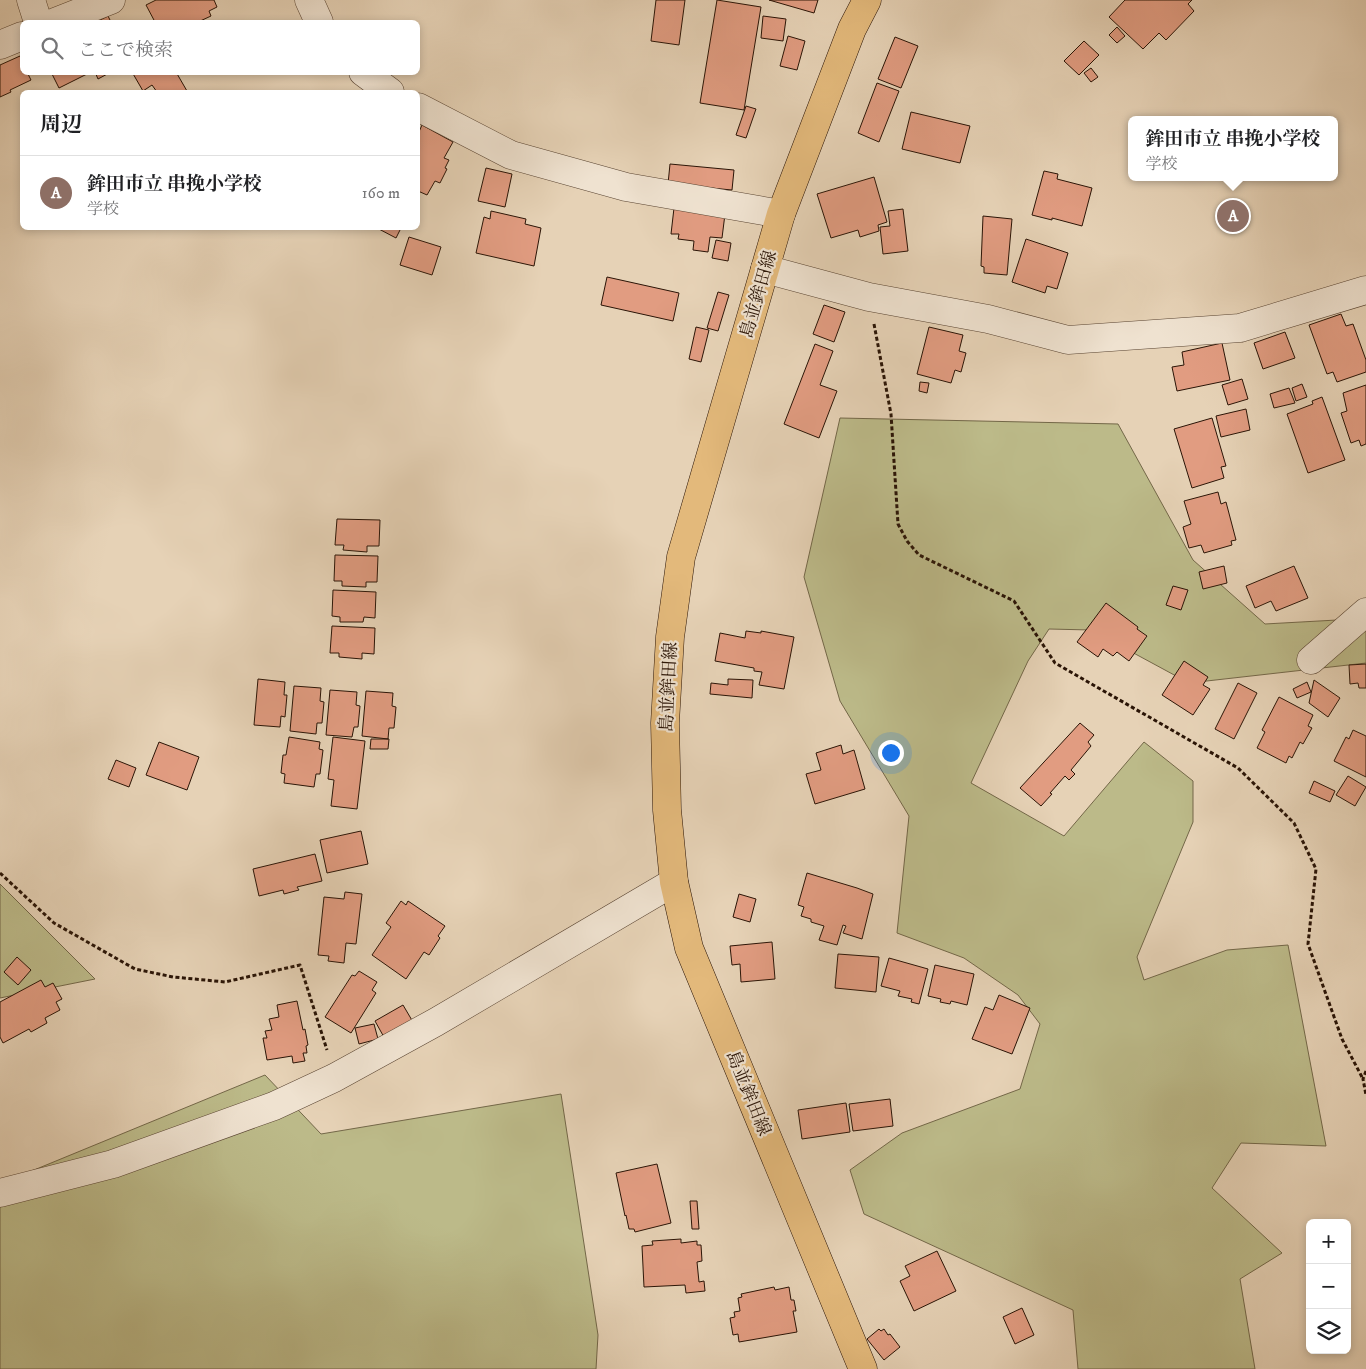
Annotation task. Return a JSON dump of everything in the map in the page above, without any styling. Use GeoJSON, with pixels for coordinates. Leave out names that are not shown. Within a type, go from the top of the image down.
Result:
{"type":"FeatureCollection","features":[{"type":"Feature","properties":{"kind":"main road","name":"島並鉾田線"},"geometry":{"type":"LineString","coordinates":[[863,1369],[689,948],[674,882],[667,810],[665,723],[670,637],[681,557],[781,214],[852,29],[867,0]]}},
{"type":"Feature","properties":{"kind":"street"},"geometry":{"type":"LineString","coordinates":[[31,0],[37,20]]}},
{"type":"Feature","properties":{"kind":"street"},"geometry":{"type":"LineString","coordinates":[[60,20],[111,0]]}},
{"type":"Feature","properties":{"kind":"street"},"geometry":{"type":"LineString","coordinates":[[309,0],[318,20]]}},
{"type":"Feature","properties":{"kind":"street"},"geometry":{"type":"LineString","coordinates":[[0,45],[20,37]]}},
{"type":"Feature","properties":{"kind":"street"},"geometry":{"type":"LineString","coordinates":[[367,75],[387,90]]}},
{"type":"Feature","properties":{"kind":"street"},"geometry":{"type":"LineString","coordinates":[[420,108],[511,155],[626,187],[781,214]]}},
{"type":"Feature","properties":{"kind":"street"},"geometry":{"type":"LineString","coordinates":[[765,270],[869,297],[988,318],[1068,340],[1240,328],[1366,290]]}},
{"type":"Feature","properties":{"kind":"street"},"geometry":{"type":"LineString","coordinates":[[1311,660],[1366,612]]}},
{"type":"Feature","properties":{"kind":"street"},"geometry":{"type":"LineString","coordinates":[[0,1194],[113,1164],[274,1106],[334,1078],[436,1022],[674,882]]}},
{"type":"Feature","properties":{"kind":"path"},"geometry":{"type":"LineString","coordinates":[[869,297],[891,414],[898,524],[907,542],[919,555],[1014,601],[1055,663],[1238,768],[1294,823],[1316,870],[1308,944],[1342,1039],[1363,1079],[1366,1095]]}},
{"type":"Feature","properties":{"kind":"path"},"geometry":{"type":"LineString","coordinates":[[0,872],[54,923],[135,969],[173,977],[225,982],[300,965],[320,1025],[334,1078]]}},
{"type":"Feature","properties":{"kind":"path"},"geometry":{"type":"LineString","coordinates":[[1363,1079],[1366,1072]]}},
{"type":"Feature","properties":{"kind":"shaded area"},"geometry":{"type":"Polygon","coordinates":[[[840,418],[1118,424],[1193,560],[1265,624],[1355,619],[1366,614],[1366,663],[1189,683],[1091,630],[1049,629],[1028,661],[971,783],[1064,836],[1144,742],[1193,781],[1193,822],[1137,957],[1144,980],[1227,950],[1288,945],[1326,1146],[1241,1143],[1212,1188],[1282,1253],[1240,1279],[1255,1369],[1078,1369],[1073,1310],[864,1214],[850,1170],[902,1133],[1020,1089],[1040,1024],[1018,995],[964,958],[897,933],[909,816],[840,701],[804,577],[840,418]]]}},
{"type":"Feature","properties":{"kind":"shaded area"},"geometry":{"type":"Polygon","coordinates":[[[0,884],[95,979],[0,998],[0,884]]]}},
{"type":"Feature","properties":{"kind":"shaded area"},"geometry":{"type":"Polygon","coordinates":[[[265,1075],[321,1134],[561,1094],[598,1335],[596,1369],[0,1369],[0,1184],[265,1075]]]}},
{"type":"Feature","properties":{"kind":"building"},"geometry":{"type":"Polygon","coordinates":[[[156,0],[214,0],[217,7],[209,11],[211,16],[202,20],[154,20],[146,5],[156,0]]]}},
{"type":"Feature","properties":{"kind":"building"},"geometry":{"type":"Polygon","coordinates":[[[656,0],[685,0],[679,45],[651,41],[656,0]]]}},
{"type":"Feature","properties":{"kind":"building"},"geometry":{"type":"Polygon","coordinates":[[[717,0],[761,7],[744,110],[700,103],[717,0]]]}},
{"type":"Feature","properties":{"kind":"building"},"geometry":{"type":"Polygon","coordinates":[[[769,0],[818,0],[814,13],[769,0]]]}},
{"type":"Feature","properties":{"kind":"building"},"geometry":{"type":"Polygon","coordinates":[[[1125,0],[1192,0],[1188,4],[1194,11],[1166,40],[1159,33],[1143,49],[1109,17],[1125,0]]]}},
{"type":"Feature","properties":{"kind":"building"},"geometry":{"type":"Polygon","coordinates":[[[108,16],[110,20],[100,20],[108,16]]]}},
{"type":"Feature","properties":{"kind":"building"},"geometry":{"type":"Polygon","coordinates":[[[763,16],[786,19],[783,41],[761,38],[763,16]]]}},
{"type":"Feature","properties":{"kind":"building"},"geometry":{"type":"Polygon","coordinates":[[[1117,27],[1125,36],[1117,43],[1109,35],[1117,27]]]}},
{"type":"Feature","properties":{"kind":"building"},"geometry":{"type":"Polygon","coordinates":[[[788,36],[805,41],[797,70],[780,66],[788,36]]]}},
{"type":"Feature","properties":{"kind":"building"},"geometry":{"type":"Polygon","coordinates":[[[895,37],[918,46],[901,88],[878,79],[895,37]]]}},
{"type":"Feature","properties":{"kind":"building"},"geometry":{"type":"Polygon","coordinates":[[[1084,41],[1099,55],[1079,75],[1064,61],[1084,41]]]}},
{"type":"Feature","properties":{"kind":"building"},"geometry":{"type":"Polygon","coordinates":[[[20,56],[20,75],[28,75],[31,80],[0,97],[0,65],[20,56]]]}},
{"type":"Feature","properties":{"kind":"building"},"geometry":{"type":"Polygon","coordinates":[[[1091,68],[1098,77],[1091,82],[1084,73],[1091,68]]]}},
{"type":"Feature","properties":{"kind":"building"},"geometry":{"type":"Polygon","coordinates":[[[52,75],[85,75],[59,88],[52,75]]]}},
{"type":"Feature","properties":{"kind":"building"},"geometry":{"type":"Polygon","coordinates":[[[96,75],[105,75],[98,79],[96,75]]]}},
{"type":"Feature","properties":{"kind":"building"},"geometry":{"type":"Polygon","coordinates":[[[134,75],[178,75],[186,90],[156,90],[152,85],[142,90],[134,75]]]}},
{"type":"Feature","properties":{"kind":"building"},"geometry":{"type":"Polygon","coordinates":[[[877,83],[899,91],[879,142],[858,133],[877,83]]]}},
{"type":"Feature","properties":{"kind":"building"},"geometry":{"type":"Polygon","coordinates":[[[746,106],[756,109],[746,138],[736,135],[746,106]]]}},
{"type":"Feature","properties":{"kind":"building"},"geometry":{"type":"Polygon","coordinates":[[[911,112],[970,126],[960,163],[902,149],[911,112]]]}},
{"type":"Feature","properties":{"kind":"building"},"geometry":{"type":"Polygon","coordinates":[[[422,125],[453,142],[444,158],[449,160],[445,168],[447,169],[440,183],[435,181],[427,195],[420,192],[420,130],[422,125]]]}},
{"type":"Feature","properties":{"kind":"building"},"geometry":{"type":"Polygon","coordinates":[[[670,164],[734,170],[732,190],[668,184],[670,164]]]}},
{"type":"Feature","properties":{"kind":"building"},"geometry":{"type":"Polygon","coordinates":[[[486,168],[512,174],[505,207],[478,201],[486,168]]]}},
{"type":"Feature","properties":{"kind":"building"},"geometry":{"type":"Polygon","coordinates":[[[1044,171],[1058,174],[1057,179],[1092,188],[1082,226],[1032,215],[1044,171]]]}},
{"type":"Feature","properties":{"kind":"building"},"geometry":{"type":"Polygon","coordinates":[[[874,177],[887,222],[878,225],[879,231],[860,237],[858,230],[831,238],[817,194],[874,177]]]}},
{"type":"Feature","properties":{"kind":"building"},"geometry":{"type":"Polygon","coordinates":[[[674,208],[725,214],[722,238],[710,237],[708,252],[693,250],[694,241],[678,239],[679,234],[671,234],[674,208]]]}},
{"type":"Feature","properties":{"kind":"building"},"geometry":{"type":"Polygon","coordinates":[[[903,209],[908,251],[883,254],[880,227],[890,226],[888,211],[903,209]]]}},
{"type":"Feature","properties":{"kind":"building"},"geometry":{"type":"Polygon","coordinates":[[[491,211],[526,219],[525,224],[541,228],[534,266],[476,253],[484,217],[490,219],[491,211]]]}},
{"type":"Feature","properties":{"kind":"building"},"geometry":{"type":"Polygon","coordinates":[[[983,216],[1012,219],[1007,275],[984,273],[984,267],[981,266],[983,216]]]}},
{"type":"Feature","properties":{"kind":"building"},"geometry":{"type":"Polygon","coordinates":[[[381,230],[400,230],[396,238],[381,230]]]}},
{"type":"Feature","properties":{"kind":"building"},"geometry":{"type":"Polygon","coordinates":[[[409,237],[441,247],[432,275],[400,265],[409,237]]]}},
{"type":"Feature","properties":{"kind":"building"},"geometry":{"type":"Polygon","coordinates":[[[1026,239],[1068,253],[1057,289],[1047,286],[1045,293],[1012,282],[1026,239]]]}},
{"type":"Feature","properties":{"kind":"building"},"geometry":{"type":"Polygon","coordinates":[[[716,240],[731,243],[728,261],[712,258],[716,240]]]}},
{"type":"Feature","properties":{"kind":"building"},"geometry":{"type":"Polygon","coordinates":[[[607,277],[679,293],[673,321],[601,305],[607,277]]]}},
{"type":"Feature","properties":{"kind":"building"},"geometry":{"type":"Polygon","coordinates":[[[718,292],[729,295],[718,331],[707,328],[718,292]]]}},
{"type":"Feature","properties":{"kind":"building"},"geometry":{"type":"Polygon","coordinates":[[[824,305],[845,312],[834,342],[813,334],[824,305]]]}},
{"type":"Feature","properties":{"kind":"building"},"geometry":{"type":"Polygon","coordinates":[[[1341,314],[1346,326],[1353,324],[1366,360],[1366,372],[1337,382],[1333,372],[1327,374],[1309,325],[1341,314]]]}},
{"type":"Feature","properties":{"kind":"building"},"geometry":{"type":"Polygon","coordinates":[[[696,327],[709,330],[701,362],[689,359],[696,327]]]}},
{"type":"Feature","properties":{"kind":"building"},"geometry":{"type":"Polygon","coordinates":[[[929,327],[963,335],[959,351],[966,353],[961,372],[955,370],[951,383],[917,374],[929,327]]]}},
{"type":"Feature","properties":{"kind":"building"},"geometry":{"type":"Polygon","coordinates":[[[1285,332],[1295,358],[1263,369],[1254,343],[1285,332]]]}},
{"type":"Feature","properties":{"kind":"building"},"geometry":{"type":"Polygon","coordinates":[[[1222,343],[1230,380],[1177,391],[1172,367],[1184,365],[1182,352],[1222,343]]]}},
{"type":"Feature","properties":{"kind":"building"},"geometry":{"type":"Polygon","coordinates":[[[815,344],[833,351],[820,385],[837,391],[819,438],[784,424],[815,344]]]}},
{"type":"Feature","properties":{"kind":"building"},"geometry":{"type":"Polygon","coordinates":[[[1242,379],[1248,399],[1228,405],[1222,385],[1242,379]]]}},
{"type":"Feature","properties":{"kind":"building"},"geometry":{"type":"Polygon","coordinates":[[[920,382],[929,383],[927,393],[919,391],[920,382]]]}},
{"type":"Feature","properties":{"kind":"building"},"geometry":{"type":"Polygon","coordinates":[[[1302,384],[1307,397],[1296,401],[1292,388],[1302,384]]]}},
{"type":"Feature","properties":{"kind":"building"},"geometry":{"type":"Polygon","coordinates":[[[1366,385],[1366,444],[1361,446],[1359,440],[1351,443],[1341,413],[1347,411],[1343,393],[1366,385]]]}},
{"type":"Feature","properties":{"kind":"building"},"geometry":{"type":"Polygon","coordinates":[[[1289,388],[1295,403],[1274,408],[1270,394],[1289,388]]]}},
{"type":"Feature","properties":{"kind":"building"},"geometry":{"type":"Polygon","coordinates":[[[1322,397],[1345,460],[1308,473],[1287,414],[1313,404],[1312,401],[1322,397]]]}},
{"type":"Feature","properties":{"kind":"building"},"geometry":{"type":"Polygon","coordinates":[[[1246,409],[1250,430],[1221,437],[1216,416],[1246,409]]]}},
{"type":"Feature","properties":{"kind":"building"},"geometry":{"type":"Polygon","coordinates":[[[1212,418],[1226,466],[1221,467],[1224,478],[1192,488],[1174,429],[1212,418]]]}},
{"type":"Feature","properties":{"kind":"building"},"geometry":{"type":"Polygon","coordinates":[[[1218,492],[1221,504],[1226,502],[1236,540],[1231,541],[1232,545],[1204,553],[1201,545],[1189,548],[1183,527],[1191,524],[1184,501],[1218,492]]]}},
{"type":"Feature","properties":{"kind":"building"},"geometry":{"type":"Polygon","coordinates":[[[337,519],[380,520],[379,546],[367,546],[367,552],[343,550],[344,545],[335,545],[337,519]]]}},
{"type":"Feature","properties":{"kind":"building"},"geometry":{"type":"Polygon","coordinates":[[[335,555],[378,556],[377,582],[366,582],[366,587],[342,586],[342,581],[334,581],[335,555]]]}},
{"type":"Feature","properties":{"kind":"building"},"geometry":{"type":"Polygon","coordinates":[[[1224,566],[1227,583],[1203,589],[1199,572],[1224,566]]]}},
{"type":"Feature","properties":{"kind":"building"},"geometry":{"type":"Polygon","coordinates":[[[1294,566],[1308,598],[1276,611],[1271,601],[1255,608],[1246,586],[1294,566]]]}},
{"type":"Feature","properties":{"kind":"building"},"geometry":{"type":"Polygon","coordinates":[[[1173,586],[1188,590],[1181,610],[1166,605],[1173,586]]]}},
{"type":"Feature","properties":{"kind":"building"},"geometry":{"type":"Polygon","coordinates":[[[333,590],[376,592],[375,618],[364,617],[363,622],[340,622],[340,617],[332,616],[333,590]]]}},
{"type":"Feature","properties":{"kind":"building"},"geometry":{"type":"Polygon","coordinates":[[[1106,603],[1147,636],[1129,661],[1117,652],[1113,656],[1103,649],[1098,657],[1077,642],[1106,603]]]}},
{"type":"Feature","properties":{"kind":"building"},"geometry":{"type":"Polygon","coordinates":[[[332,626],[375,628],[374,654],[362,653],[362,659],[339,657],[339,653],[330,653],[332,626]]]}},
{"type":"Feature","properties":{"kind":"building"},"geometry":{"type":"Polygon","coordinates":[[[746,631],[761,633],[761,631],[794,637],[784,689],[759,685],[762,672],[754,671],[754,668],[715,661],[720,633],[745,638],[746,631]]]}},
{"type":"Feature","properties":{"kind":"building"},"geometry":{"type":"Polygon","coordinates":[[[1184,661],[1208,677],[1203,685],[1210,689],[1193,715],[1162,695],[1184,661]]]}},
{"type":"Feature","properties":{"kind":"building"},"geometry":{"type":"Polygon","coordinates":[[[1366,664],[1366,688],[1359,688],[1358,683],[1350,684],[1349,665],[1366,664]]]}},
{"type":"Feature","properties":{"kind":"building"},"geometry":{"type":"Polygon","coordinates":[[[258,679],[285,682],[284,695],[287,695],[285,717],[281,716],[280,727],[254,725],[258,679]]]}},
{"type":"Feature","properties":{"kind":"building"},"geometry":{"type":"Polygon","coordinates":[[[728,679],[753,680],[752,698],[710,694],[711,683],[728,685],[728,679]]]}},
{"type":"Feature","properties":{"kind":"building"},"geometry":{"type":"Polygon","coordinates":[[[1314,680],[1340,698],[1328,717],[1309,703],[1314,680]]]}},
{"type":"Feature","properties":{"kind":"building"},"geometry":{"type":"Polygon","coordinates":[[[1307,682],[1311,692],[1297,698],[1293,689],[1307,682]]]}},
{"type":"Feature","properties":{"kind":"building"},"geometry":{"type":"Polygon","coordinates":[[[1238,683],[1257,693],[1234,739],[1215,729],[1238,683]]]}},
{"type":"Feature","properties":{"kind":"building"},"geometry":{"type":"Polygon","coordinates":[[[294,686],[321,688],[320,701],[324,702],[322,723],[317,723],[316,734],[290,731],[294,686]]]}},
{"type":"Feature","properties":{"kind":"building"},"geometry":{"type":"Polygon","coordinates":[[[330,690],[357,692],[356,705],[360,706],[358,727],[354,727],[352,737],[326,735],[330,690]]]}},
{"type":"Feature","properties":{"kind":"building"},"geometry":{"type":"Polygon","coordinates":[[[366,691],[393,693],[392,706],[396,707],[394,728],[389,728],[388,739],[362,736],[366,691]]]}},
{"type":"Feature","properties":{"kind":"building"},"geometry":{"type":"Polygon","coordinates":[[[1279,697],[1313,715],[1308,726],[1312,728],[1303,744],[1300,742],[1292,758],[1289,756],[1286,763],[1257,748],[1265,732],[1262,730],[1279,697]]]}},
{"type":"Feature","properties":{"kind":"building"},"geometry":{"type":"Polygon","coordinates":[[[1080,723],[1094,735],[1088,742],[1091,746],[1071,770],[1075,774],[1069,780],[1065,776],[1041,806],[1020,788],[1080,723]]]}},
{"type":"Feature","properties":{"kind":"building"},"geometry":{"type":"Polygon","coordinates":[[[1353,730],[1366,736],[1366,777],[1334,761],[1346,737],[1349,739],[1353,730]]]}},
{"type":"Feature","properties":{"kind":"building"},"geometry":{"type":"Polygon","coordinates":[[[289,737],[320,742],[319,749],[323,750],[320,774],[316,774],[314,787],[284,783],[285,774],[281,773],[283,755],[286,755],[289,737]]]}},
{"type":"Feature","properties":{"kind":"building"},"geometry":{"type":"Polygon","coordinates":[[[333,737],[365,741],[357,809],[331,806],[334,780],[328,779],[333,737]]]}},
{"type":"Feature","properties":{"kind":"building"},"geometry":{"type":"Polygon","coordinates":[[[371,739],[389,739],[388,749],[370,749],[371,739]]]}},
{"type":"Feature","properties":{"kind":"building"},"geometry":{"type":"Polygon","coordinates":[[[159,742],[199,757],[187,790],[146,775],[159,742]]]}},
{"type":"Feature","properties":{"kind":"building"},"geometry":{"type":"Polygon","coordinates":[[[841,745],[843,754],[854,750],[865,789],[815,804],[806,774],[821,770],[816,753],[841,745]]]}},
{"type":"Feature","properties":{"kind":"building"},"geometry":{"type":"Polygon","coordinates":[[[116,760],[136,768],[129,787],[108,779],[116,760]]]}},
{"type":"Feature","properties":{"kind":"building"},"geometry":{"type":"Polygon","coordinates":[[[1348,776],[1366,787],[1355,806],[1336,795],[1348,776]]]}},
{"type":"Feature","properties":{"kind":"building"},"geometry":{"type":"Polygon","coordinates":[[[1314,781],[1335,791],[1330,802],[1309,793],[1314,781]]]}},
{"type":"Feature","properties":{"kind":"building"},"geometry":{"type":"Polygon","coordinates":[[[361,831],[368,864],[327,873],[320,840],[361,831]]]}},
{"type":"Feature","properties":{"kind":"building"},"geometry":{"type":"Polygon","coordinates":[[[315,854],[322,881],[297,887],[299,890],[284,894],[283,890],[259,896],[253,869],[315,854]]]}},
{"type":"Feature","properties":{"kind":"building"},"geometry":{"type":"Polygon","coordinates":[[[807,873],[873,894],[862,939],[843,933],[846,926],[843,925],[837,945],[819,940],[824,926],[811,922],[811,919],[801,916],[804,907],[798,905],[807,873]]]}},
{"type":"Feature","properties":{"kind":"building"},"geometry":{"type":"Polygon","coordinates":[[[345,892],[362,894],[356,944],[346,943],[344,963],[328,961],[329,956],[318,955],[324,897],[344,899],[345,892]]]}},
{"type":"Feature","properties":{"kind":"building"},"geometry":{"type":"Polygon","coordinates":[[[739,894],[756,899],[750,922],[733,917],[739,894]]]}},
{"type":"Feature","properties":{"kind":"building"},"geometry":{"type":"Polygon","coordinates":[[[401,901],[406,905],[408,901],[445,926],[429,955],[424,952],[406,979],[372,955],[391,927],[386,923],[401,901]]]}},
{"type":"Feature","properties":{"kind":"building"},"geometry":{"type":"Polygon","coordinates":[[[772,942],[775,979],[741,982],[740,964],[732,965],[730,946],[772,942]]]}},
{"type":"Feature","properties":{"kind":"building"},"geometry":{"type":"Polygon","coordinates":[[[838,954],[879,957],[876,992],[835,988],[838,954]]]}},
{"type":"Feature","properties":{"kind":"building"},"geometry":{"type":"Polygon","coordinates":[[[17,957],[31,970],[18,985],[4,972],[17,957]]]}},
{"type":"Feature","properties":{"kind":"building"},"geometry":{"type":"Polygon","coordinates":[[[889,958],[928,969],[919,1004],[911,1002],[912,999],[898,996],[900,991],[881,986],[889,958]]]}},
{"type":"Feature","properties":{"kind":"building"},"geometry":{"type":"Polygon","coordinates":[[[935,965],[974,974],[967,1005],[951,1001],[950,1004],[940,1002],[941,999],[928,996],[935,965]]]}},
{"type":"Feature","properties":{"kind":"building"},"geometry":{"type":"Polygon","coordinates":[[[359,971],[377,982],[372,990],[376,993],[351,1033],[325,1017],[352,975],[355,976],[359,971]]]}},
{"type":"Feature","properties":{"kind":"building"},"geometry":{"type":"Polygon","coordinates":[[[41,980],[45,987],[53,983],[62,999],[56,1002],[60,1010],[45,1018],[47,1023],[31,1032],[29,1029],[3,1043],[0,1037],[0,1002],[41,980]]]}},
{"type":"Feature","properties":{"kind":"building"},"geometry":{"type":"Polygon","coordinates":[[[999,995],[1030,1008],[1012,1054],[972,1039],[985,1007],[993,1010],[999,995]]]}},
{"type":"Feature","properties":{"kind":"building"},"geometry":{"type":"Polygon","coordinates":[[[297,1001],[308,1045],[306,1046],[307,1053],[303,1053],[305,1061],[293,1063],[292,1056],[267,1060],[263,1038],[267,1038],[265,1031],[272,1030],[269,1019],[279,1017],[277,1005],[297,1001]]]}},
{"type":"Feature","properties":{"kind":"building"},"geometry":{"type":"Polygon","coordinates":[[[403,1005],[413,1022],[385,1039],[375,1021],[403,1005]]]}},
{"type":"Feature","properties":{"kind":"building"},"geometry":{"type":"Polygon","coordinates":[[[374,1024],[378,1039],[359,1044],[355,1028],[374,1024]]]}},
{"type":"Feature","properties":{"kind":"building"},"geometry":{"type":"Polygon","coordinates":[[[890,1099],[893,1126],[853,1131],[849,1104],[890,1099]]]}},
{"type":"Feature","properties":{"kind":"building"},"geometry":{"type":"Polygon","coordinates":[[[846,1103],[850,1132],[802,1139],[798,1110],[846,1103]]]}},
{"type":"Feature","properties":{"kind":"building"},"geometry":{"type":"Polygon","coordinates":[[[657,1164],[671,1223],[635,1232],[634,1229],[629,1229],[616,1173],[657,1164]]]}},
{"type":"Feature","properties":{"kind":"building"},"geometry":{"type":"Polygon","coordinates":[[[690,1201],[697,1201],[699,1229],[692,1229],[690,1201]]]}},
{"type":"Feature","properties":{"kind":"building"},"geometry":{"type":"Polygon","coordinates":[[[681,1239],[681,1243],[697,1241],[697,1245],[701,1245],[702,1261],[697,1262],[699,1282],[704,1281],[705,1291],[686,1293],[685,1285],[644,1287],[642,1246],[653,1245],[652,1241],[681,1239]]]}},
{"type":"Feature","properties":{"kind":"building"},"geometry":{"type":"Polygon","coordinates":[[[937,1251],[956,1291],[914,1311],[900,1281],[910,1276],[905,1266],[937,1251]]]}},
{"type":"Feature","properties":{"kind":"building"},"geometry":{"type":"Polygon","coordinates":[[[774,1287],[775,1290],[789,1287],[791,1300],[794,1300],[796,1311],[793,1311],[797,1332],[739,1342],[738,1334],[733,1335],[730,1318],[735,1317],[734,1312],[740,1311],[738,1298],[742,1297],[741,1294],[774,1287]]]}},
{"type":"Feature","properties":{"kind":"building"},"geometry":{"type":"Polygon","coordinates":[[[1022,1308],[1034,1335],[1015,1344],[1003,1317],[1022,1308]]]}},
{"type":"Feature","properties":{"kind":"building"},"geometry":{"type":"Polygon","coordinates":[[[879,1329],[881,1331],[884,1329],[888,1335],[890,1334],[900,1347],[884,1360],[867,1339],[879,1329]]]}},
{"type":"Feature","properties":{"kind":"place","name":"鉾田市立 串挽小学校"},"geometry":{"type":"Point","coordinates":[1233,216]}}]}
